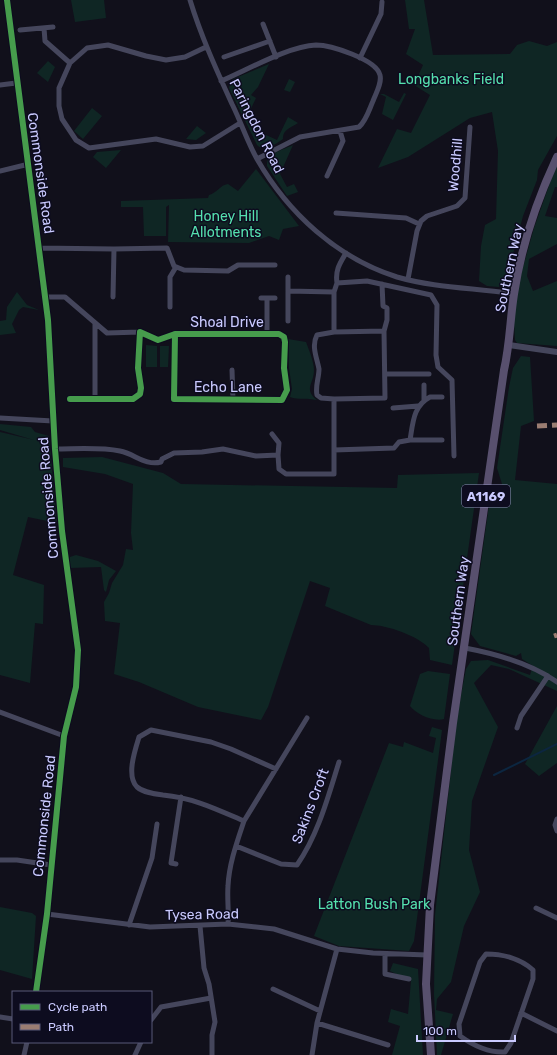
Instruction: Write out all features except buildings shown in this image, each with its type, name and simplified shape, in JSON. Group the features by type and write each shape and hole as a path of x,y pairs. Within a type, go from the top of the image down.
{"main road":[{"name":"Southern Way","path":"431,1055 426,955 430,906 453,723 504,370 510,345 514,294 522,256 538,203 557,157"}],"street":[{"name":"Commonside Road","path":"7,0 16,83 29,164 45,297 62,535 78,650 76,687 64,736 47,914 36,991"},
{"name":"Paringdon Road","path":"190,0 206,47 257,159 291,207 326,240 346,253 386,272 408,279 514,294"},
{"path":"360,58 381,14 382,2"},
{"path":"263,24 276,57"},
{"path":"20,30 53,27"},
{"path":"44,28 45,42 70,63"},
{"path":"224,56 270,41"},
{"path":"206,47 185,57 166,60 103,44 87,48 70,63 60,88 60,111 62,119 76,140 89,148 156,139 190,147 203,146 240,123"},
{"path":"221,81 276,57 316,45 332,47 371,63 377,68 380,75 379,84 362,124 356,128 300,137 257,159"},
{"path":"0,85 16,83"},
{"name":"Woodhill","path":"419,224 427,216 457,206 465,198 470,127"},
{"path":"327,176 343,141 340,131"},
{"path":"0,171 29,164"},
{"path":"336,213 406,218 419,224 408,279"},
{"path":"39,248 114,250 167,248 171,261 176,267 184,270 228,271 238,265 275,265"},
{"path":"113,297 114,250"},
{"path":"334,332 334,292 338,283 336,276 338,267 346,253"},
{"path":"170,307 170,277 176,267"},
{"path":"288,277 288,321"},
{"path":"338,283 367,281 431,295 437,305 436,355 438,367 452,380 454,456"},
{"path":"382,284 383,306 387,308 387,320 384,331 385,398 334,399 321,398 317,395 316,384 319,371 314,345 317,335 334,332 384,331"},
{"path":"288,291 334,292"},
{"path":"45,297 65,296 107,333 140,332 138,368 141,388 140,394 133,399 70,399"},
{"path":"267,334 264,298 275,298"},
{"path":"95,324 95,399"},
{"name":"Shoal Drive","path":"140,332 158,340 174,334 279,334 284,337 285,342 284,368 287,390 282,400"},
{"name":"Echo Lane","path":"174,334 174,399 282,400"},
{"path":"510,345 557,352"},
{"path":"232,370 233,399"},
{"path":"384,374 429,374"},
{"path":"424,385 424,400"},
{"path":"410,440 414,417 418,406 430,397 442,398"},
{"path":"272,434 279,443 279,469 286,474 334,474 334,399"},
{"path":"393,408 418,406"},
{"path":"0,418 53,421"},
{"path":"334,450 394,448 399,442 410,440 442,440"},
{"path":"55,449 121,451 147,462 155,463 161,462 162,459 174,453 202,452 223,448 256,456 278,455"},
{"path":"465,648 508,658 548,676 557,682"},
{"path":"517,728 521,716 548,676"},
{"path":"0,712 64,736"},
{"path":"228,924 228,886 230,866 244,821 307,718"},
{"path":"244,821 202,802 181,797 151,794 137,787 132,776 139,737 151,730 210,742 231,749 276,769"},
{"name":"Sakins Croft","path":"236,846 281,864 297,865 304,854 322,814 339,762"},
{"path":"176,864 171,864 181,797"},
{"path":"557,819 555,825 557,831"},
{"path":"129,925 152,858 157,824"},
{"path":"0,860 18,860 51,866"},
{"path":"536,908 557,918"},
{"name":"Tysea Road","path":"47,914 150,927 228,924 274,929 337,949 384,954 426,955"},
{"path":"200,926 204,968 212,998 215,1022 212,1035 212,1055"},
{"path":"312,1055 317,1023 337,949"},
{"path":"384,954 385,974 409,979"},
{"path":"486,954 497,954 525,963 533,970 533,979 521,1013 511,1043 505,1052 494,1052 471,1044 460,1036 459,1024 480,962 486,954"},
{"path":"273,989 320,1011"},
{"path":"152,1019 161,1007 212,998"},
{"path":"521,1013 557,1031"},
{"path":"0,1017 12,1020"},
{"path":"317,1023 388,1045"},
{"path":"24,1055 27,1043"},
{"path":"135,1055 141,1043"}],"green space":[{"path":"71,0 104,0 106,18 75,22"},
{"name":"Longbanks Field","path":"405,0 424,0 433,55 510,54 517,45 529,41 547,46 557,42 557,136 538,170 537,180 523,216 508,273 499,287 487,286 479,281 481,246 485,225 496,219 498,151 492,112 470,118 408,157 378,168 397,129 411,133 430,95 414,85 423,65 406,54 415,29 409,29"},
{"path":"48,61 55,67 48,82 37,73"},
{"path":"269,64 258,87 251,95 256,98 246,119 264,131 264,134 277,140 288,117 298,123 290,127 284,133 283,139 270,147 263,148 257,145 229,88 233,79"},
{"path":"289,79 295,82 290,92 284,90"},
{"path":"404,93 406,94 393,120 382,114 386,97 380,94 384,94 399,102"},
{"path":"92,108 102,116 83,139 74,131"},
{"path":"197,126 206,133 196,140 186,139"},
{"path":"293,145 280,174 287,187 294,184 298,192 287,196 267,166 267,162 276,152"},
{"path":"121,150 106,168 93,157 97,152"},
{"path":"557,163 557,187 555,187 545,216 557,218 557,244 529,259 527,276 533,291 557,281 557,346 517,343 515,340 513,303 534,228"},
{"name":"Honey Hill Allotments","path":"256,169 299,226 283,229 279,240 269,236 249,243 168,242 169,205 166,207 166,236 144,236 143,207 121,207 121,201 208,198 209,195 228,184 238,191"},
{"path":"17,292 27,305 39,310 23,307 19,310 12,324 16,333 0,335 0,321 6,320 7,307"},
{"path":"288,339 306,342 314,367 314,375 310,389 311,393 317,400 290,397 292,389 289,368"},
{"path":"146,345 157,346 157,367 146,367"},
{"path":"160,346 169,346 168,367 160,367"},
{"path":"521,356 530,357 534,421 521,426 515,480 557,484 557,691 509,669 491,665 474,683 498,727 472,801 469,850 480,892 464,926 451,982 437,999 436,1010 453,1014 441,1055 437,1055 434,994 435,915 457,716 466,669 471,661 488,660 530,675 533,666 522,659 521,653 516,656 480,646 471,634 491,491 496,492 502,484 497,468 509,387 513,368"},
{"path":"0,424 31,427 35,432 49,436 57,523 28,517 13,575 44,585 43,624 35,623 30,683 0,675 0,432 34,440 0,430"},
{"path":"102,457 163,473 181,484 397,488 398,475 479,473 452,665 430,660 429,648 418,639 410,635 378,625 371,625 325,606 330,588 310,581 268,707 261,720 198,707 139,682 114,674 120,623 105,621 104,602 112,583 123,565 126,549 133,550 131,533 133,484 105,474 63,467 63,458"},
{"path":"76,555 98,561 116,571 109,580 106,592 104,590 101,567 69,568 70,557"},
{"path":"428,671 450,674 444,719 440,720 425,717 416,712 410,706 420,674"},
{"path":"557,706 557,763 539,776 525,764"},
{"name":"Latton Bush Park","path":"432,727 442,730 414,941 409,951 339,946 314,936 389,743 403,747 404,742 433,753 436,738 429,736"},
{"path":"0,907 32,913 36,916 32,979 0,970"},
{"path":"393,963 418,969 423,1055 392,1055 400,1026 388,1022 391,1009 408,1014 411,981 390,971"}],"waterway":[{"path":"494,775 557,744"}],"marked path":[{"path":"537,426 557,425"}],"cycle path":[{"path":"7,0 48,320 55,449 62,531 78,650 76,687 64,736 47,914 36,991"},
{"path":"70,399 133,399 140,394 141,388 138,368 140,332 158,340 175,334 174,399 282,400 287,390 284,368 284,337 279,334 175,334"}]}
